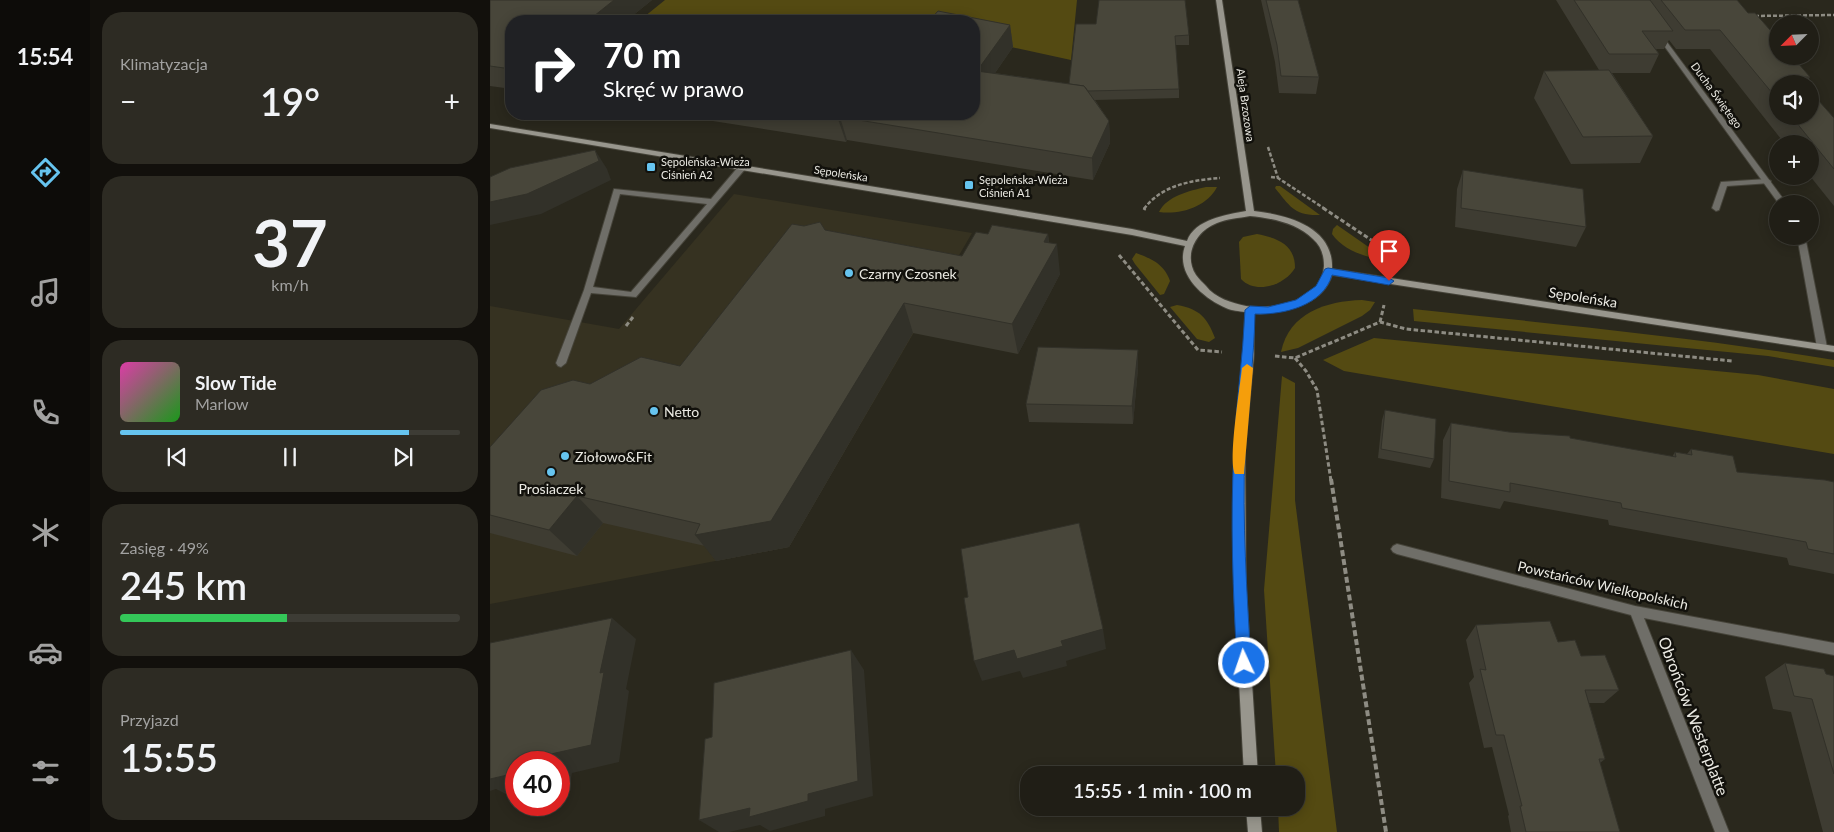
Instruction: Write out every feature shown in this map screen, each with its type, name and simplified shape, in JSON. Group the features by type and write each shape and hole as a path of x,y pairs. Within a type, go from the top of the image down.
{"street":[{"name":"Aleja Brzozowa","path":"1219,0 1250,213"},
{"name":"Ducha Świętego","path":"1654,28 1776,195"},
{"name":"Sępoleńska","path":"490,126 1132,232 1188,244"},
{"path":"588,290 634,295 742,168"},
{"path":"1716,208 1724,184 1749,181 1767,182"},
{"path":"561,363 588,290 617,191 713,202"},
{"path":"1250,213 1272,215 1290,220 1312,233 1326,251 1329,261 1326,280 1320,289 1300,303 1277,309 1250,310 1216,300 1202,290 1190,276 1185,263 1188,244 1200,229 1216,220 1250,213"},
{"path":"1803,245 1822,347"},
{"name":"Sępoleńska","path":"1328,271 1834,349"},
{"path":"1250,310 1249,354 1240,451 1240,589 1250,766"},
{"name":"Powstańców Wielkopolskich","path":"1397,549 1635,611 1834,648"},
{"name":"Obrońców Westerplatte","path":"1635,611 1722,832"},
{"path":"1254,816 1255,832"}],"path":[{"path":"1748,16 1834,15"},
{"path":"1144,209 1148,202 1170,188 1211,178"},
{"path":"1278,178 1394,255"},
{"path":"1119,256 1198,350"},
{"path":"1386,832 1317,390 1306,371 1295,358 1380,322 1406,329 1739,361"}],"shaded area":[{"path":"665,0 1077,0 1071,60 980,40 980,15 646,15"},
{"path":"1280,186 1320,215 1304,214 1293,209 1275,188"},
{"path":"1206,187 1217,187 1207,200 1200,204 1184,211 1159,212 1173,198 1186,192"},
{"path":"734,194 972,233 789,547 490,604 490,306 619,329"},
{"path":"1337,225 1383,257 1383,260 1362,255 1342,244 1332,234 1333,229"},
{"path":"1257,234 1278,240 1284,244 1292,253 1294,260 1295,268 1290,274 1270,286 1254,286 1247,284 1241,279 1239,242 1243,237"},
{"path":"1136,253 1152,260 1164,270 1170,281 1164,294 1160,295 1135,264 1132,259"},
{"path":"1362,300 1375,302 1370,310 1362,316 1298,348 1281,352 1285,339 1292,328 1311,312 1335,303"},
{"path":"1177,305 1192,309 1202,316 1215,338 1209,342 1197,339 1170,307"},
{"path":"1413,309 1729,344 1834,360 1834,367 1768,356 1414,321"},
{"path":"1374,338 1758,375 1834,389 1834,454 1344,371 1323,360"},
{"path":"1282,376 1295,383 1295,500 1337,832 1279,832 1278,816 1305,816 1305,766 1275,766 1264,590"}],"building":[{"path":"490,0 614,0 595,15 505,15 505,68 490,66"},
{"path":"1099,0 1185,0 1189,35 1175,36 1179,89 1088,91 1084,86 1069,84 1076,24 1096,24"},
{"path":"1266,0 1298,0 1319,77 1281,76 1277,45"},
{"path":"1574,0 1650,0 1673,31 1642,31 1659,54 1609,54"},
{"path":"1661,0 1737,0 1748,13 1755,13 1769,29 1769,65 1800,65 1808,75 1769,75 1769,89 1720,30 1685,30"},
{"path":"938,11 959,15 934,15"},
{"path":"980,19 1010,25 980,67"},
{"path":"1609,70 1653,136 1583,137 1544,71"},
{"path":"980,71 1084,86 1109,121 1092,158 858,120 980,120"},
{"path":"1819,101 1834,118 1834,169 1819,151 1819,135 1806,135 1798,125 1819,125"},
{"path":"595,150 599,161 527,194 490,202 490,177 510,168"},
{"path":"1463,170 1583,189 1586,227 1461,208"},
{"path":"820,222 825,230 962,256 976,232 988,234 992,225 1048,234 1044,242 1057,244 1012,324 904,303 771,521 695,535 700,524 577,496 549,530 490,515 490,447 541,390 573,380 590,384 641,357 680,366 792,224 804,226"},
{"path":"1038,347 1138,350 1132,406 1026,404"},
{"path":"1385,410 1436,419 1434,459 1381,449"},
{"path":"1451,423 1509,432 1570,436 1570,438 1676,457 1675,452 1692,455 1691,449 1733,456 1737,472 1834,482 1834,554 1808,549 1806,542 1622,508 1621,503 1510,483 1510,492 1449,481"},
{"path":"1079,523 1103,629 1061,641 1063,646 1017,659 1014,650 974,661 964,598 968,597 961,549"},
{"path":"612,618 600,673 604,672 591,745 564,751 505,751 505,776 490,779 490,643"},
{"path":"1550,621 1558,642 1575,640 1581,656 1605,655 1619,690 1585,690 1605,759 1599,759 1620,832 1526,832 1520,806 1522,806 1504,735 1496,735 1480,669 1486,670 1476,625"},
{"path":"851,650 858,781 808,794 808,801 749,817 750,808 699,820 705,739 712,737 714,683"},
{"path":"1785,663 1824,669 1826,674 1834,676 1834,774 1812,699 1794,696"}],"slow traffic":[{"path":"1240,470 1247,368"}],"place":[{"name":"Sępoleńska-Wieża Ciśnień A2","path":"651,167"},
{"name":"Sępoleńska-Wieża Ciśnień A1","path":"969,185"},
{"name":"Czarny Czosnek","path":"849,273"},
{"name":"Netto","path":"654,411"},
{"name":"Ziołowo&Fit","path":"565,456"},
{"name":"Prosiaczek","path":"551,472"}],"route":[{"path":"1244,663 1240,589 1240,451 1249,354 1250,310 1285,308 1300,303 1320,289 1326,280 1328,271 1389,281"}]}
